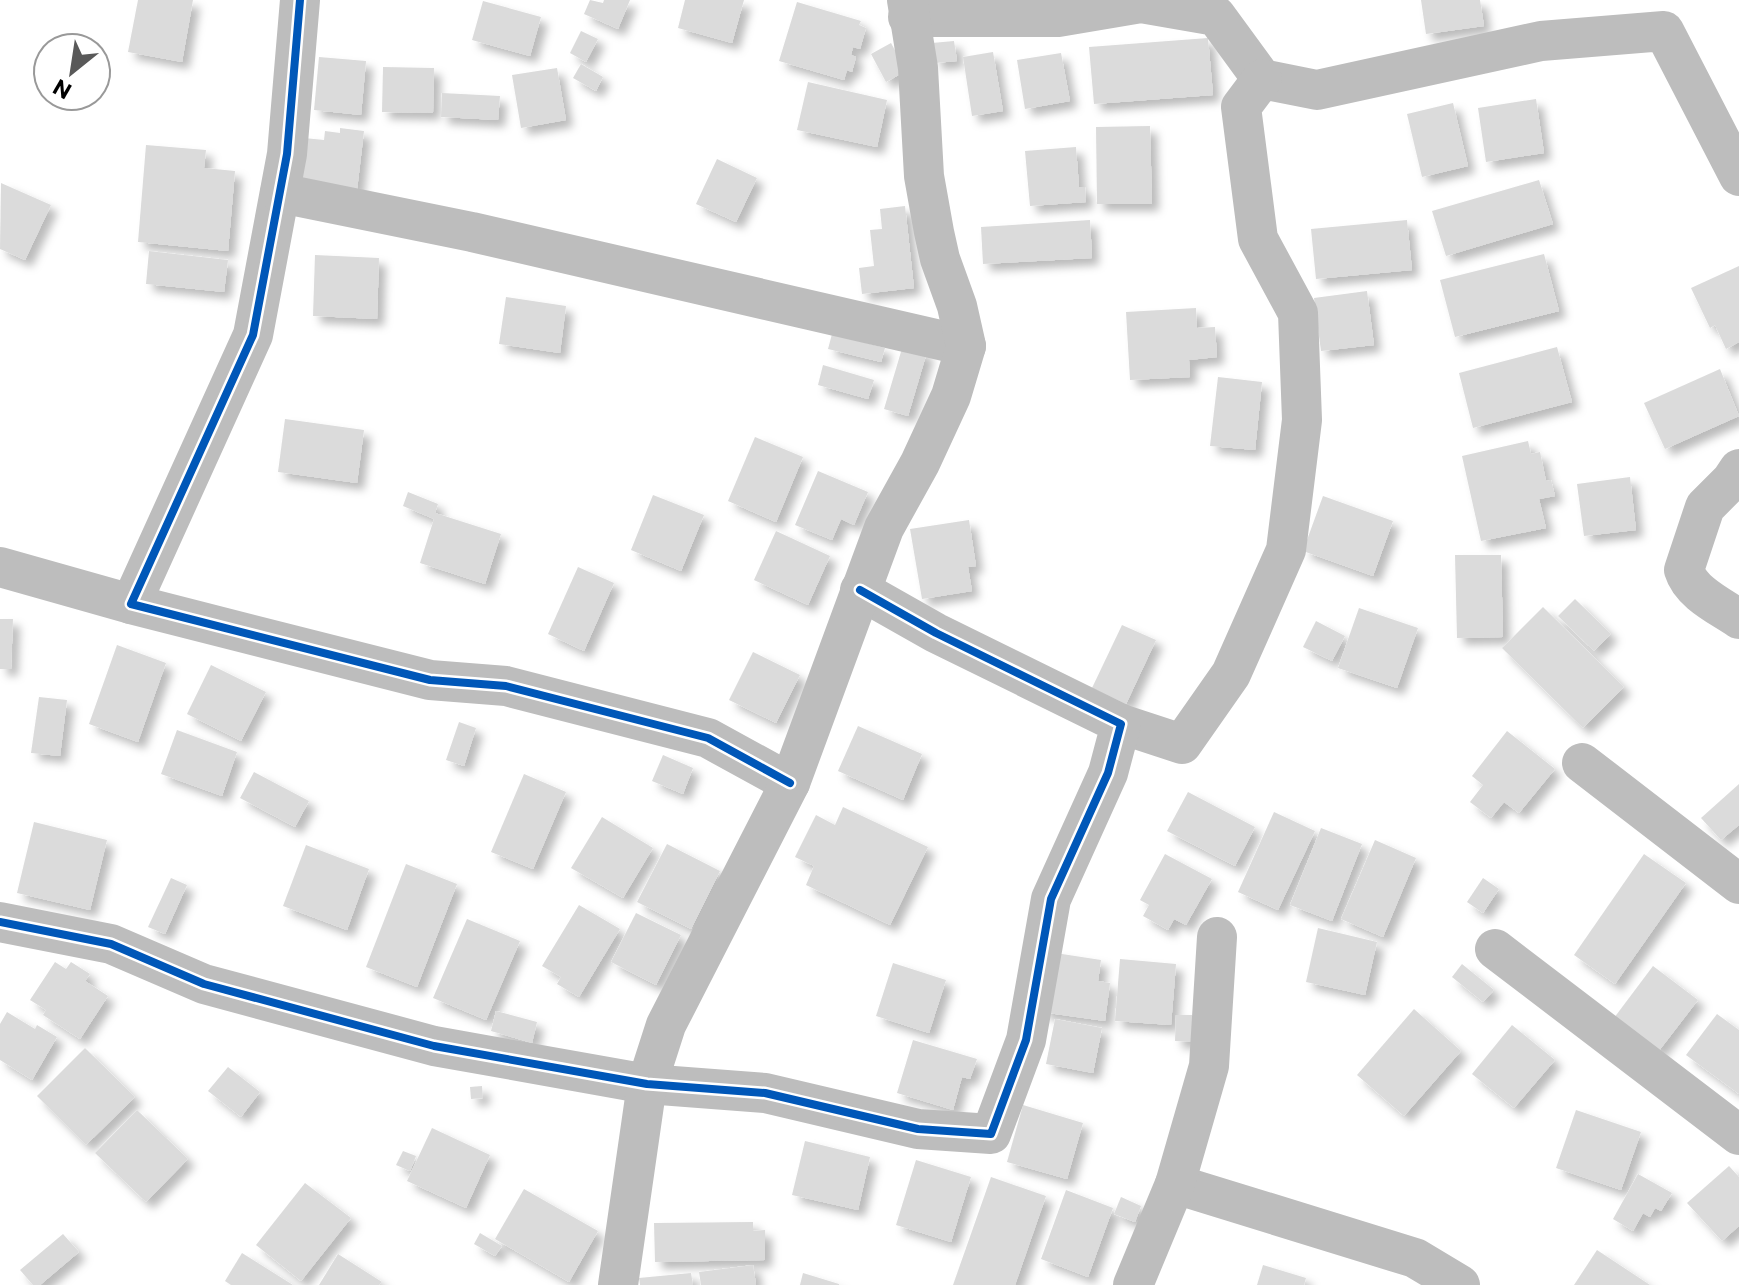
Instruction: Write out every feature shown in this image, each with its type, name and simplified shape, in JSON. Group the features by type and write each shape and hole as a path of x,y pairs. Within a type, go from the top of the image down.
{"street":[{"path":"131,604 253,335 287,154 300,0"},
{"path":"618,1285 647,1084 666,1025 790,783 884,528 920,463 951,396 966,346 957,306 940,259 924,176 918,68 907,8 1058,17 1141,3 1216,16 1262,79 1317,90 1541,41 1664,31 1739,176"},
{"path":"860,590 936,633 1121,724 1182,744 1231,674 1286,550 1302,420 1298,313 1258,239 1241,107 1262,79"},
{"path":"280,193 472,232 966,346"},
{"path":"1739,469 1705,507 1684,570 1687,580 1700,592 1739,619"},
{"path":"0,567 131,604 430,680 506,686 708,738 790,783"},
{"path":"3,930 111,944 204,984 434,1046 647,1084 765,1093 918,1129 991,1134 1026,1040 1051,899 1108,773 1121,724"},
{"path":"1582,763 1739,884"},
{"path":"1133,1285 1175,1184 1209,1066 1217,937"},
{"path":"1495,949 1739,1135"},
{"path":"1175,1184 1415,1258 1460,1285"}],"building":[{"path":"138,0 193,0 182,62 128,52"},
{"path":"590,0 603,3 604,0 630,0 618,29 584,14"},
{"path":"685,0 744,0 732,43 678,28"},
{"path":"1421,0 1480,0 1484,26 1426,34"},
{"path":"483,1 541,17 530,56 472,40"},
{"path":"797,2 861,21 859,25 866,28 860,49 853,47 851,55 856,57 852,72 847,70 844,80 779,61"},
{"path":"581,31 598,39 586,62 570,53"},
{"path":"1208,38 1213,95 1094,104 1089,47"},
{"path":"954,41 957,61 935,63 932,43"},
{"path":"891,43 906,71 886,82 871,54"},
{"path":"993,52 1003,111 972,116 963,57"},
{"path":"1061,53 1070,101 1025,109 1017,60"},
{"path":"319,57 366,61 361,115 314,110"},
{"path":"581,64 603,77 596,91 573,78"},
{"path":"383,67 434,68 433,113 382,112"},
{"path":"557,68 566,120 521,128 512,75"},
{"path":"808,82 887,100 877,147 797,130"},
{"path":"442,93 500,96 498,120 441,117"},
{"path":"1536,99 1544,153 1486,162 1478,108"},
{"path":"1453,103 1468,166 1422,177 1407,114"},
{"path":"1150,126 1152,204 1097,204 1096,127"},
{"path":"340,128 364,131 357,190 299,183 304,138 324,140 325,131 340,133"},
{"path":"146,145 206,150 204,168 235,171 228,251 138,242"},
{"path":"1076,147 1079,187 1085,187 1086,202 1030,206 1025,151"},
{"path":"717,159 757,178 736,222 696,204"},
{"path":"1539,180 1553,224 1446,256 1432,211"},
{"path":"1,183 51,205 25,260 0,249"},
{"path":"905,206 914,288 862,294 859,268 874,266 870,230 882,229 880,209"},
{"path":"1090,220 1092,258 983,264 981,227"},
{"path":"1407,220 1412,270 1316,279 1311,229"},
{"path":"149,251 228,260 224,292 146,284"},
{"path":"1544,254 1559,311 1455,337 1440,280"},
{"path":"315,255 379,258 377,319 313,316"},
{"path":"1739,266 1739,342 1726,349 1715,325 1710,328 1691,288"},
{"path":"1367,291 1374,345 1321,351 1314,298"},
{"path":"506,297 566,306 560,353 499,344"},
{"path":"1196,308 1197,328 1215,327 1217,357 1189,360 1190,377 1130,380 1126,312"},
{"path":"832,334 885,348 881,362 828,349"},
{"path":"903,345 927,352 908,416 884,409"},
{"path":"1557,347 1572,402 1473,428 1459,373"},
{"path":"823,365 874,380 868,399 818,385"},
{"path":"1720,369 1739,416 1665,449 1644,403"},
{"path":"1218,377 1262,382 1255,450 1210,446"},
{"path":"285,419 364,430 357,483 278,472"},
{"path":"755,437 803,457 776,522 728,501"},
{"path":"1528,441 1531,454 1540,452 1546,481 1551,480 1555,496 1539,499 1546,528 1481,541 1462,456"},
{"path":"818,471 868,492 854,525 841,519 832,540 795,525"},
{"path":"1630,477 1636,530 1584,536 1577,484"},
{"path":"408,492 438,504 435,513 501,534 485,584 420,563 434,519 403,506"},
{"path":"653,495 704,515 681,571 631,550"},
{"path":"1323,496 1393,521 1373,576 1303,551"},
{"path":"969,520 976,566 968,567 972,591 922,599 910,529"},
{"path":"776,531 830,556 808,605 754,580"},
{"path":"1455,555 1501,555 1503,637 1457,638"},
{"path":"578,567 614,583 584,651 548,634"},
{"path":"1575,599 1611,634 1594,651 1558,616"},
{"path":"1543,607 1624,687 1583,728 1502,648"},
{"path":"1359,608 1418,628 1397,688 1338,668"},
{"path":"0,619 13,619 11,669 0,669"},
{"path":"1316,621 1345,636 1332,661 1303,647"},
{"path":"1122,625 1156,640 1126,704 1092,688"},
{"path":"117,645 166,663 138,742 89,724"},
{"path":"753,652 800,675 776,723 729,700"},
{"path":"211,665 266,692 241,741 187,714"},
{"path":"39,697 67,700 60,756 31,753"},
{"path":"459,722 476,728 464,766 446,760"},
{"path":"858,726 922,754 903,800 838,771"},
{"path":"177,730 237,752 222,796 161,774"},
{"path":"1507,731 1555,769 1519,813 1504,802 1491,818 1470,802 1483,785 1472,776"},
{"path":"663,755 693,768 683,794 652,781"},
{"path":"254,772 309,801 295,827 240,798"},
{"path":"524,774 566,792 533,869 491,852"},
{"path":"1739,784 1739,825 1721,840 1701,818"},
{"path":"1188,792 1255,827 1235,866 1167,831"},
{"path":"843,807 928,847 890,925 806,885 814,866 795,857 816,815 835,825"},
{"path":"1274,812 1315,831 1278,910 1238,892"},
{"path":"602,817 653,848 623,898 571,868"},
{"path":"34,822 107,840 90,910 17,893"},
{"path":"1321,828 1362,844 1332,921 1290,905"},
{"path":"1375,840 1416,858 1383,937 1341,919"},
{"path":"667,844 720,871 691,929 637,902"},
{"path":"306,845 369,869 347,930 283,906"},
{"path":"1165,854 1212,879 1186,925 1174,919 1168,930 1143,916 1149,905 1140,900"},
{"path":"1644,854 1686,883 1615,984 1574,955"},
{"path":"406,864 457,884 417,987 366,967"},
{"path":"171,878 187,885 165,934 148,927"},
{"path":"1483,878 1499,889 1483,913 1467,902"},
{"path":"579,905 620,929 579,997 557,984 561,977 542,966"},
{"path":"636,913 681,935 656,985 611,962"},
{"path":"467,919 520,941 486,1020 433,998"},
{"path":"1318,928 1377,942 1365,995 1306,982"},
{"path":"1049,952 1101,960 1098,981 1110,983 1105,1021 1041,1012"},
{"path":"1120,959 1176,964 1171,1025 1115,1021"},
{"path":"55,962 66,969 71,962 90,974 85,981 108,996 80,1039 43,1015 46,1010 30,1000"},
{"path":"893,963 946,980 929,1033 876,1016"},
{"path":"1462,964 1494,990 1483,1002 1452,977"},
{"path":"1653,966 1698,1000 1658,1052 1614,1018"},
{"path":"1414,1009 1461,1051 1404,1116 1357,1075"},
{"path":"496,1011 537,1022 532,1043 491,1031"},
{"path":"7,1012 35,1029 37,1025 57,1037 32,1080 0,1060 0,1024"},
{"path":"1717,1014 1739,1030 1739,1094 1686,1055"},
{"path":"1176,1015 1192,1015 1192,1042 1175,1041"},
{"path":"1055,1019 1102,1028 1093,1073 1046,1064"},
{"path":"1512,1025 1555,1060 1514,1108 1472,1074"},
{"path":"913,1040 977,1059 970,1079 962,1077 953,1110 897,1093"},
{"path":"85,1048 135,1097 86,1145 37,1096"},
{"path":"228,1067 260,1092 241,1117 208,1091"},
{"path":"482,1086 483,1098 471,1099 470,1087"},
{"path":"1023,1105 1083,1123 1067,1179 1007,1162"},
{"path":"137,1110 188,1159 146,1202 95,1153"},
{"path":"1576,1110 1641,1132 1621,1190 1556,1168"},
{"path":"432,1128 490,1155 466,1208 407,1181"},
{"path":"805,1141 870,1157 858,1210 792,1195"},
{"path":"403,1151 416,1156 410,1171 396,1165"},
{"path":"916,1160 971,1177 951,1242 896,1225"},
{"path":"1729,1166 1739,1177 1739,1226 1722,1241 1687,1203"},
{"path":"1638,1174 1672,1193 1661,1211 1655,1208 1650,1217 1643,1213 1633,1231 1613,1219"},
{"path":"991,1177 1046,1196 1015,1285 953,1285"},
{"path":"305,1183 351,1218 301,1281 256,1245"},
{"path":"524,1189 598,1231 569,1282 495,1239"},
{"path":"1066,1190 1113,1208 1088,1277 1041,1259"},
{"path":"1121,1197 1141,1206 1135,1222 1114,1214"},
{"path":"753,1222 753,1231 765,1230 765,1260 655,1262 654,1223"},
{"path":"480,1233 502,1246 495,1256 474,1244"},
{"path":"63,1234 79,1252 40,1285 33,1285 20,1270"},
{"path":"1597,1250 1650,1285 1574,1285"},
{"path":"242,1253 293,1285 231,1285 225,1281"},
{"path":"338,1254 382,1282 379,1285 319,1285"},
{"path":"753,1265 756,1285 701,1285 699,1272"},
{"path":"1263,1265 1306,1278 1304,1285 1257,1285"},
{"path":"691,1273 693,1285 640,1285 639,1278"},
{"path":"803,1273 839,1284 839,1285 800,1285"}],"cycle path":[{"path":"300,0 287,154 253,335 131,604 430,680 506,686 708,738 790,783"},
{"path":"0,922 111,944 204,984 434,1046 647,1084 765,1093 918,1129 991,1134 1026,1040 1051,899 1108,773 1121,724 936,633 860,590"}]}
